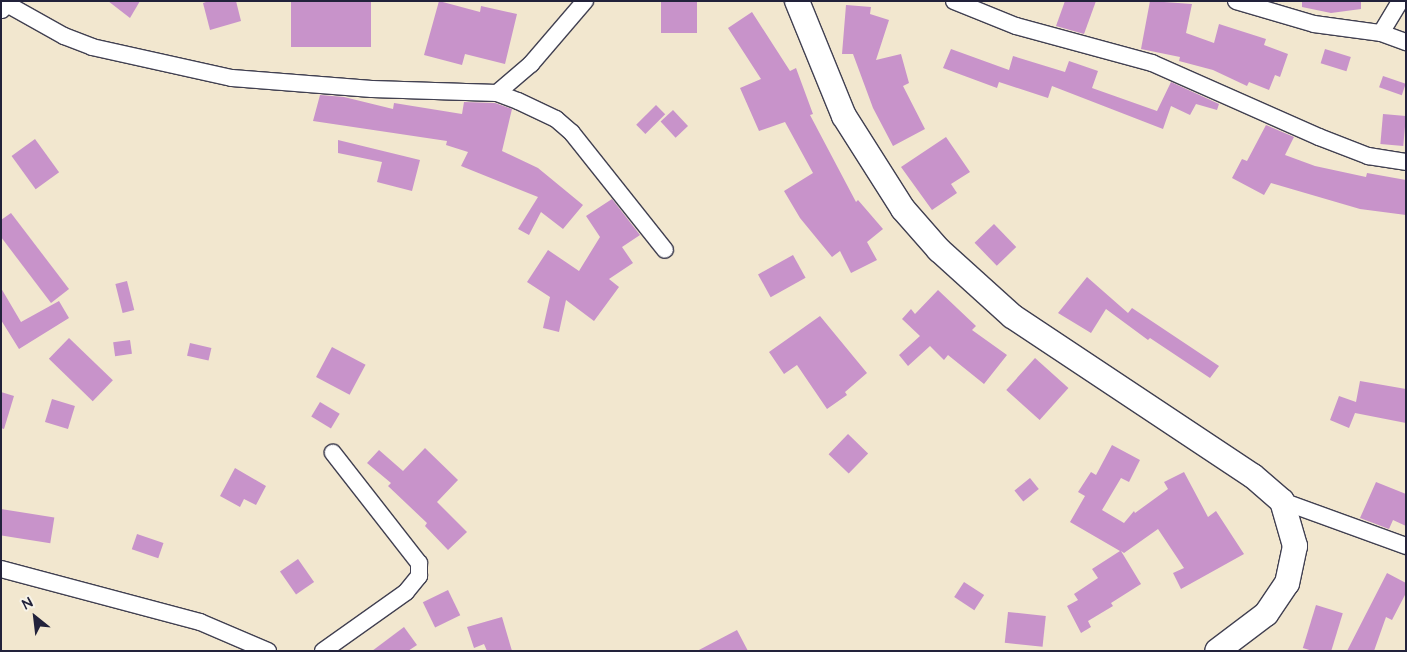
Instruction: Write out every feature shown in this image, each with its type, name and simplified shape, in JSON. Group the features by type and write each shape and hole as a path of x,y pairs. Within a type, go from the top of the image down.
{"main road":[{"path":"797,1 816,53 854,133 903,209 939,250 1012,316 1253,476 1282,501 1295,546 1287,583 1266,614 1217,651"}],"street":[{"path":"497,93 531,64 585,1"},
{"path":"954,1 1016,26 1152,63 1319,137 1368,156 1406,162"},
{"path":"1236,1 1314,24 1381,33 1406,42"},
{"path":"1381,33 1400,1"},
{"path":"4,4 64,36 92,47 232,78 372,89 497,93 556,120 572,133 665,250"},
{"path":"323,651 406,592 419,576 419,563 333,452"},
{"path":"1282,501 1406,546"},
{"path":"1,569 200,622 268,651"}],"building":[{"path":"108,1 140,1 130,18"},
{"path":"209,1 236,1 241,21 210,30 203,3"},
{"path":"291,1 371,1 371,47 291,47"},
{"path":"439,1 480,12 481,6 517,14 505,64 465,54 462,65 424,55"},
{"path":"661,1 697,1 697,33 661,33"},
{"path":"1065,1 1096,1 1084,34 1056,26"},
{"path":"1150,1 1192,4 1186,33 1214,43 1219,24 1266,39 1264,45 1288,54 1280,77 1275,75 1269,90 1249,82 1247,86 1213,70 1179,61 1180,57 1141,49"},
{"path":"1302,1 1361,1 1361,9 1331,13 1302,7"},
{"path":"846,5 871,7 870,14 889,20 876,60 901,54 909,83 903,86 925,129 893,146 873,108 853,54 842,54"},
{"path":"752,12 790,71 796,68 813,114 810,115 856,202 858,200 883,229 867,242 877,260 851,273 840,251 832,257 800,218 784,191 813,173 785,122 759,131 740,88 761,79 728,28"},
{"path":"951,49 1009,70 1013,56 1065,72 1069,61 1098,71 1092,88 1157,111 1171,82 1219,104 1217,110 1196,104 1190,115 1171,106 1163,129 1052,86 1048,98 999,82 997,88 943,68"},
{"path":"1325,49 1351,57 1346,71 1321,63"},
{"path":"1383,76 1406,84 1402,95 1379,87"},
{"path":"320,95 344,97 393,109 394,103 462,114 464,102 495,103 512,109 502,151 538,168 583,205 563,229 541,212 529,235 518,229 538,197 461,166 468,152 446,145 447,141 313,121"},
{"path":"656,105 665,114 645,134 636,125"},
{"path":"673,110 688,126 676,138 661,122"},
{"path":"1383,114 1406,116 1403,146 1380,144"},
{"path":"1266,125 1294,137 1285,155 1315,166 1366,177 1367,173 1406,180 1406,215 1360,209 1271,183 1264,195 1232,178 1242,159 1247,161"},
{"path":"946,137 970,172 951,184 957,193 932,210 901,167"},
{"path":"35,139 59,172 36,189 12,156"},
{"path":"338,140 420,160 412,191 377,182 382,162 338,153"},
{"path":"612,199 640,235 622,247 633,263 609,279 619,287 594,321 566,300 559,332 543,328 550,297 527,282 548,250 579,271 600,237 586,216"},
{"path":"11,213 69,289 51,303 1,237 1,220"},
{"path":"994,224 1016,247 997,266 975,243"},
{"path":"793,255 806,278 771,297 758,274"},
{"path":"1087,277 1128,313 1132,308 1219,366 1210,378 1150,338 1148,340 1106,309 1091,333 1058,313"},
{"path":"127,281 134,310 123,313 115,284"},
{"path":"1,288 21,322 59,301 69,318 19,349 1,320"},
{"path":"938,290 976,326 972,330 1007,355 984,384 948,355 944,360 930,346 908,366 899,355 920,336 902,319 911,309 915,314"},
{"path":"820,316 867,373 845,392 847,395 827,409 797,365 784,374 769,352"},
{"path":"69,338 113,380 93,401 49,359"},
{"path":"130,340 132,354 115,356 113,342"},
{"path":"190,343 211,348 209,361 187,356"},
{"path":"332,347 366,365 350,395 316,377"},
{"path":"1035,358 1068,388 1040,420 1006,390"},
{"path":"1360,381 1406,389 1406,423 1355,413 1349,428 1330,420 1339,396 1356,402"},
{"path":"1,392 14,396 4,429 1,428"},
{"path":"52,399 75,406 68,429 45,422"},
{"path":"320,402 340,414 331,428 311,417"},
{"path":"848,434 868,453 849,474 829,454"},
{"path":"1112,445 1140,460 1129,482 1121,478 1102,510 1124,523 1134,511 1135,513 1168,489 1164,482 1184,472 1208,517 1216,511 1244,554 1181,589 1173,573 1184,568 1158,529 1124,553 1121,551 1141,584 1111,603 1113,606 1088,621 1091,627 1081,633 1067,606 1078,600 1074,594 1098,578 1092,569 1120,551 1070,522 1085,496 1078,492 1091,472 1096,475"},
{"path":"425,448 458,480 437,502 467,532 448,550 425,526 427,523 388,486 391,483 367,463 379,450 403,471"},
{"path":"235,468 266,486 256,505 244,499 240,507 220,496"},
{"path":"1030,478 1039,489 1023,501 1014,491"},
{"path":"1376,482 1406,494 1406,526 1393,520 1389,529 1360,518"},
{"path":"1,509 54,517 50,543 1,535"},
{"path":"137,534 163,543 158,558 132,549"},
{"path":"298,559 314,582 296,595 280,572"},
{"path":"1387,573 1406,583 1406,593 1392,620 1386,617 1374,651 1347,651"},
{"path":"964,582 984,595 974,610 954,597"},
{"path":"448,590 460,615 435,627 423,602"},
{"path":"1316,605 1343,613 1331,651 1313,651 1303,648"},
{"path":"1008,612 1046,616 1043,647 1005,643"},
{"path":"502,617 512,651 487,651 484,644 474,648 467,627"},
{"path":"404,627 417,645 408,651 372,651"},
{"path":"737,630 748,651 697,651"}]}
